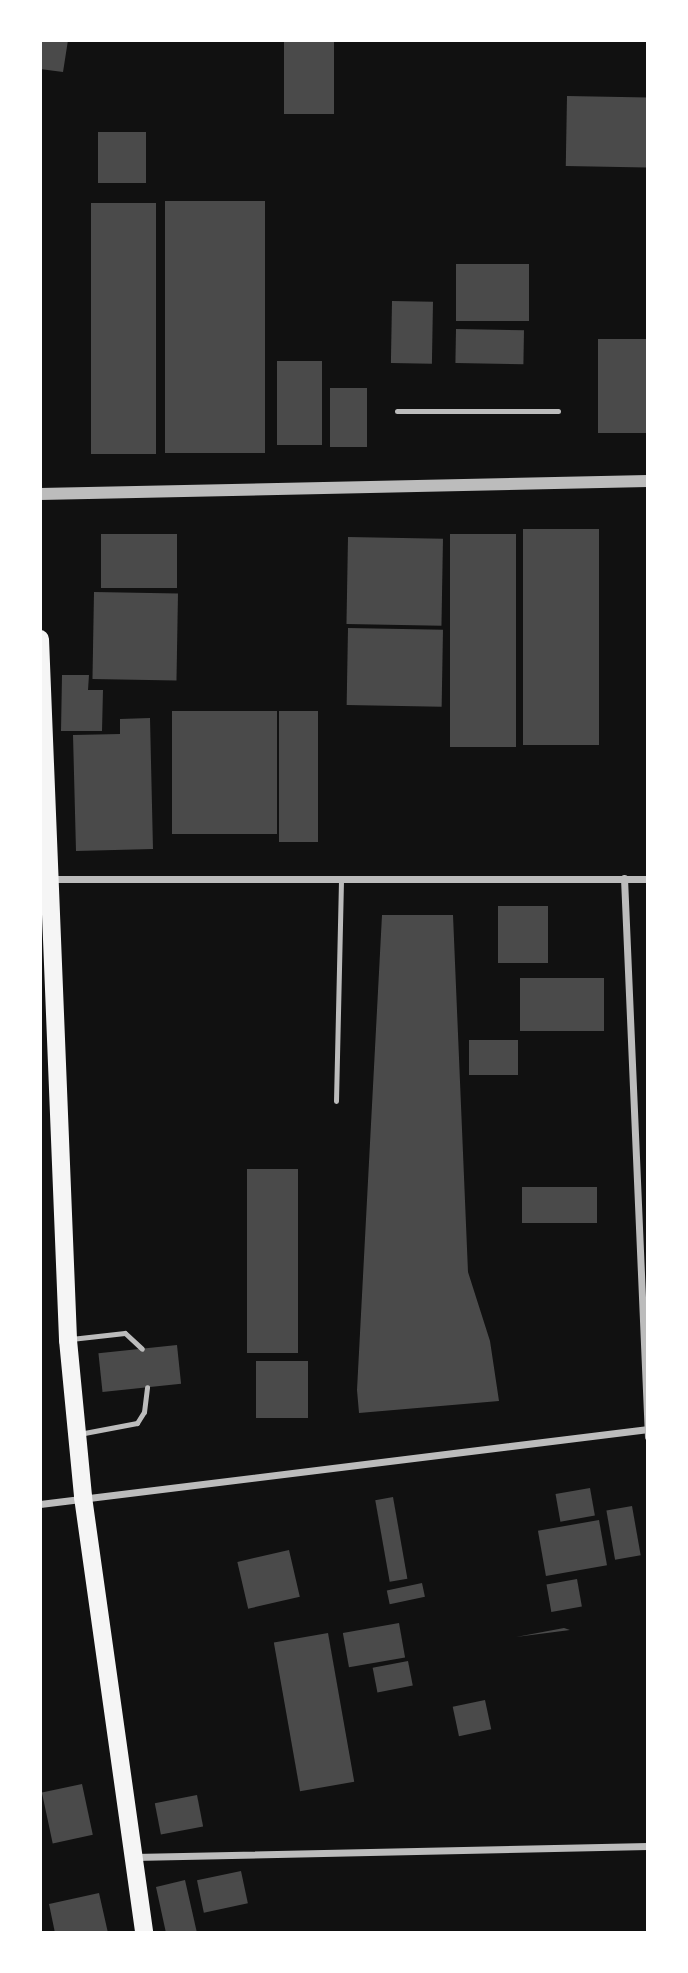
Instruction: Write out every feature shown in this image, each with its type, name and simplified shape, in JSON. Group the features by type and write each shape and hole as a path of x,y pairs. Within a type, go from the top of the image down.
{"main road":[{"path":"40,639 56,1116 68,1340 83,1497 144,1933"}],"street":[{"path":"40,494 648,481"},
{"path":"624,878 648,1436"},
{"path":"47,879 648,878"},
{"path":"40,1504 647,1429"},
{"path":"134,1857 648,1846"}],"lane":[{"path":"397,411 558,411"},
{"path":"336,1101 341,879"},
{"path":"68,1340 125,1333 142,1349"},
{"path":"76,1434 137,1423 144,1412 147,1387"}],"building":[{"path":"40,40 68,40 63,72 40,69"},
{"path":"284,40 334,40 334,114 284,114"},
{"path":"567,96 648,97 647,167 566,166"},
{"path":"98,132 146,132 146,183 98,183"},
{"path":"165,201 265,201 265,453 165,453"},
{"path":"91,203 156,203 156,454 91,454"},
{"path":"456,264 529,264 529,321 456,321"},
{"path":"392,301 433,302 432,364 391,363"},
{"path":"456,329 524,330 523,364 455,363"},
{"path":"598,339 648,339 648,433 598,433"},
{"path":"277,361 322,361 322,445 277,445"},
{"path":"330,388 367,388 367,447 330,447"},
{"path":"523,529 599,529 599,745 523,745"},
{"path":"101,534 177,534 177,588 101,588"},
{"path":"450,534 516,534 516,747 450,747"},
{"path":"348,537 443,539 441,626 346,624"},
{"path":"94,592 178,593 176,680 92,679"},
{"path":"348,628 443,630 442,707 347,705"},
{"path":"62,675 89,675 88,690 103,690 102,731 61,731"},
{"path":"172,711 277,711 277,834 172,834"},
{"path":"279,711 318,711 318,842 279,842"},
{"path":"150,718 153,849 76,851 73,735 120,734 120,719"},
{"path":"498,906 548,906 548,963 498,963"},
{"path":"382,915 453,915 468,1272 490,1341 499,1401 359,1413 357,1390"},
{"path":"520,978 604,978 604,1031 520,1031"},
{"path":"469,1040 518,1040 518,1075 469,1075"},
{"path":"247,1169 298,1169 298,1353 247,1353"},
{"path":"522,1187 597,1187 597,1223 522,1223"},
{"path":"177,1345 181,1384 103,1392 98,1353"},
{"path":"256,1361 308,1361 308,1418 256,1418"},
{"path":"590,1488 595,1516 560,1522 556,1494"},
{"path":"393,1497 407,1579 390,1582 375,1500"},
{"path":"632,1506 641,1555 615,1560 606,1511"},
{"path":"599,1520 607,1565 546,1576 538,1531"},
{"path":"289,1550 300,1597 248,1609 237,1562"},
{"path":"577,1579 582,1607 551,1612 546,1584"},
{"path":"422,1583 425,1597 390,1604 387,1590"},
{"path":"399,1623 405,1657 349,1667 343,1633"},
{"path":"564,1628 570,1630 516,1637"},
{"path":"328,1633 354,1782 300,1791 274,1643"},
{"path":"408,1661 413,1686 377,1692 373,1668"},
{"path":"485,1700 491,1729 459,1736 453,1707"},
{"path":"82,1784 93,1835 53,1843 42,1793"},
{"path":"197,1795 203,1826 161,1835 155,1803"},
{"path":"241,1871 248,1903 204,1913 197,1880"},
{"path":"185,1880 197,1933 166,1933 156,1887"},
{"path":"99,1893 108,1933 55,1933 49,1904"}]}
